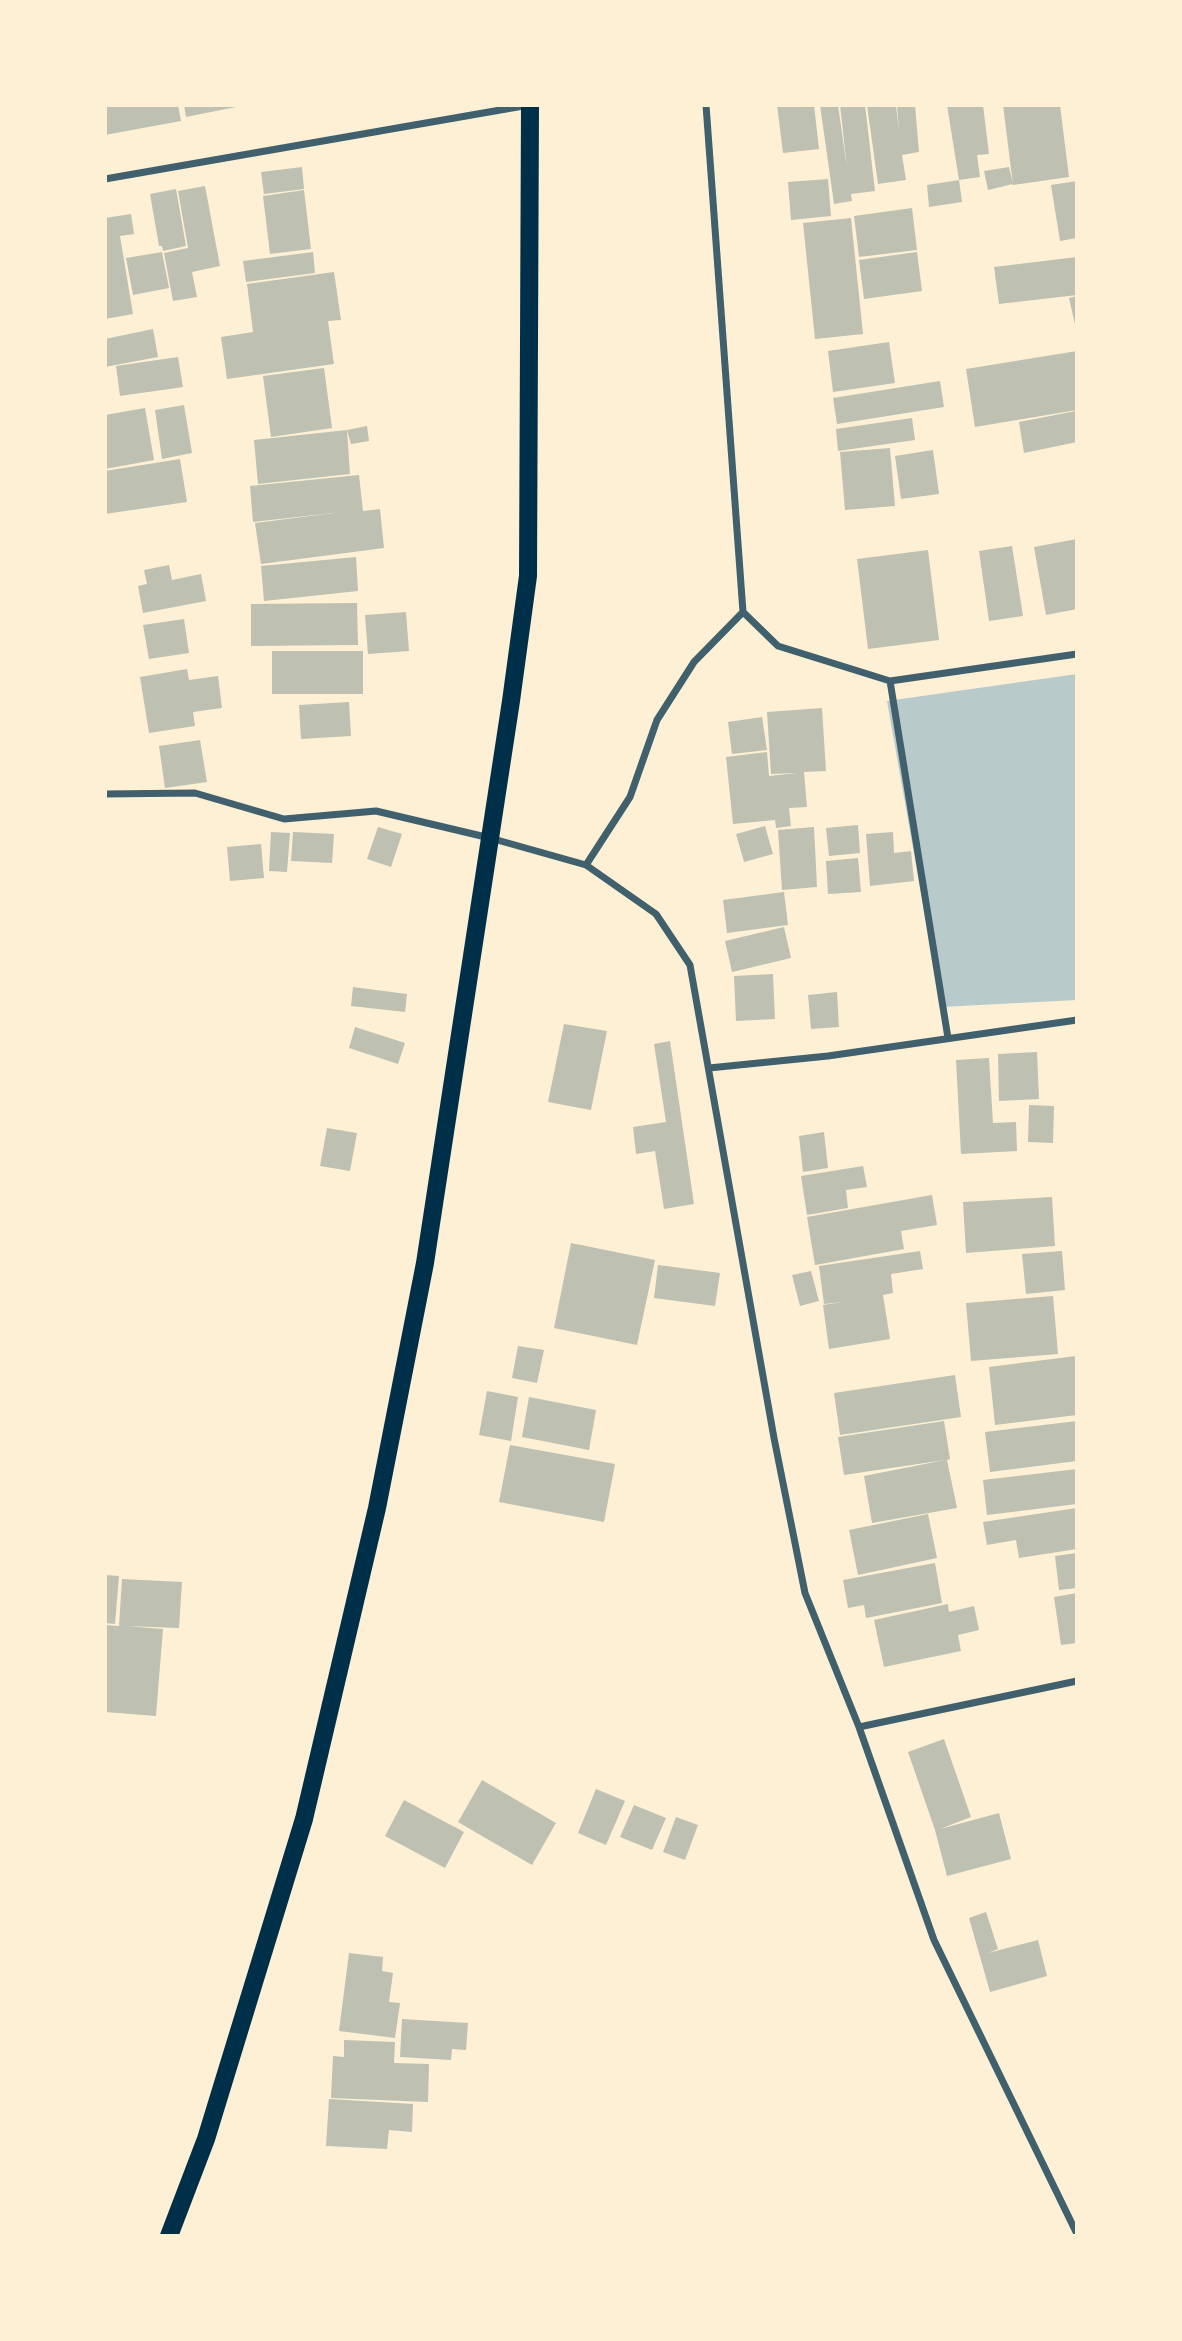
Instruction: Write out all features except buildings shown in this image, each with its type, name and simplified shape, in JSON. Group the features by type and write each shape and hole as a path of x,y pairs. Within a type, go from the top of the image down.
{"main road":[{"path":"169,2236 206,2139 304,1819 377,1508 425,1263 528,576 530,105"}],"street":[{"path":"105,179 530,105"},
{"path":"706,105 743,612 778,646 890,681 1077,654"},
{"path":"586,865 630,797 657,720 694,662 743,612"},
{"path":"890,681 948,1038"},
{"path":"105,794 195,793 284,819 376,811 586,865 656,914 690,965 774,1438 805,1593 859,1727 934,1940 1077,2234"},
{"path":"709,1068 828,1056 1077,1020"},
{"path":"859,1727 1077,1681"}],"shaded area":[{"path":"1077,674 1077,1000 941,1007 887,701"}]}
